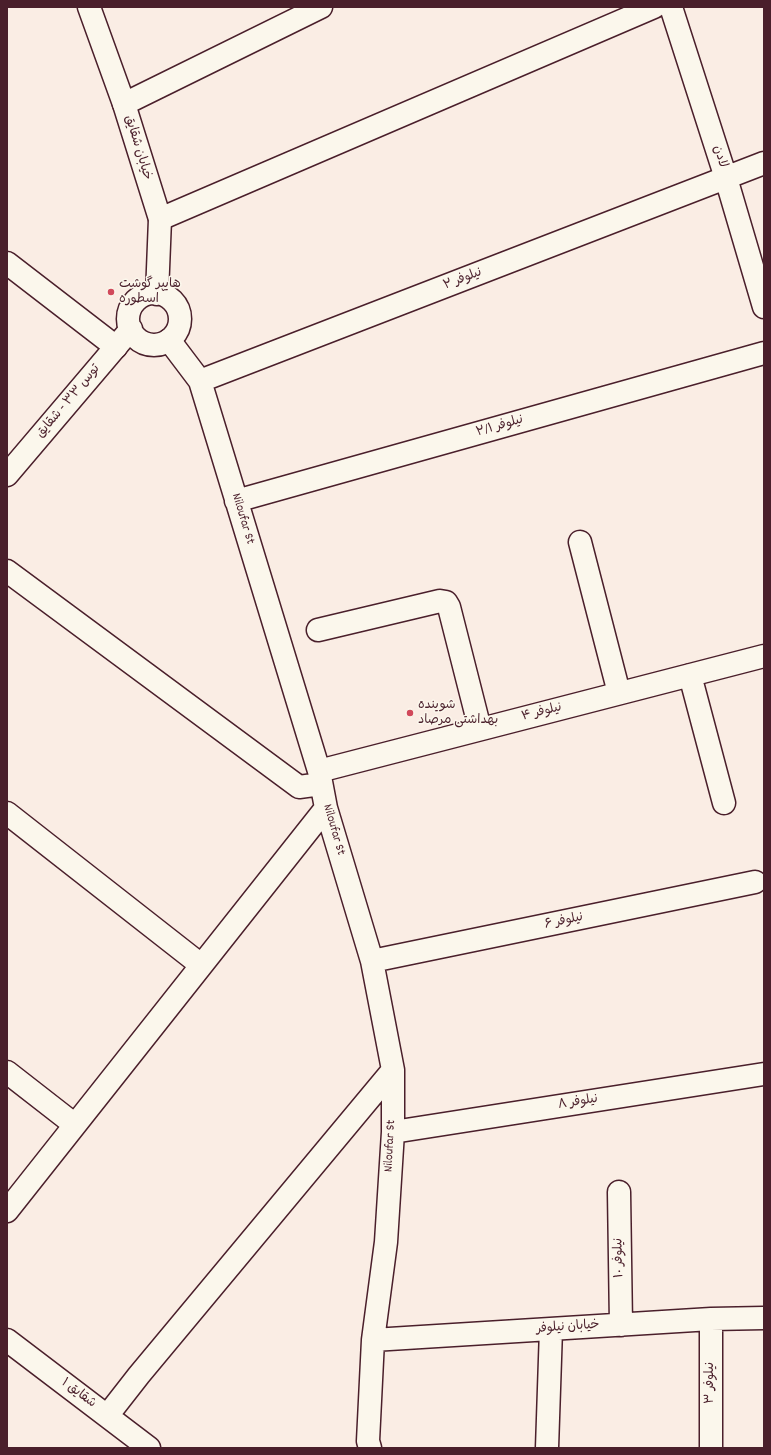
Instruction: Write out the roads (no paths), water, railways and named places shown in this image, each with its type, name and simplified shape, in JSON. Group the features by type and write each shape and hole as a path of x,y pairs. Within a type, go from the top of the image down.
{"street":[{"name":"خیابان شقایق","path":"89,7 124,104 160,219 157,294"},
{"path":"124,104 321,7"},
{"path":"160,219 654,7"},
{"name":"لادن","path":"671,7 726,178 764,304"},
{"name":"نیلوفر ۲","path":"200,381 764,163"},
{"path":"7,263 116,347"},
{"path":"157,294 165,295 172,300 176,306 179,313 179,328 175,335 162,344 147,344 135,336 131,330 128,317 133,304 143,296 157,294"},
{"name":"توس ۳۳ - شقایق","path":"7,475 131,330"},
{"name":"Niloufar St","path":"169,340 200,381 320,777 326,808 372,962 393,1070 393,1132 386,1242 373,1340 368,1441 370,1448"},
{"name":"نیلوفر ۲/۱","path":"236,501 764,353"},
{"path":"580,542 619,693"},
{"name":"نیلوفر ۴","path":"7,570 299,787 320,777 480,729 764,656"},
{"path":"318,630 440,601 446,602 449,607 480,729"},
{"path":"690,676 724,803"},
{"path":"7,1210 326,808"},
{"path":"7,813 201,965"},
{"name":"نیلوفر ۶","path":"372,962 755,882"},
{"path":"107,1416 139,1374 393,1070"},
{"path":"7,1072 75,1125"},
{"name":"نیلوفر ۸","path":"393,1132 764,1074"},
{"name":"نیلوفر ۱۰","path":"619,1192 621,1325"},
{"name":"خیابان نیلوفر","path":"373,1340 711,1319 764,1318"},
{"name":"نیلوفر ۳","path":"711,1319 711,1448"},
{"path":"547,1448 551,1329"},
{"name":"شقایق ۱","path":"7,1340 149,1448"}],"place":[{"name":"هایپر گوشت اسطوره","path":"111,292"},
{"name":"شوینده بهداشتی مرصاد","path":"410,713"}]}
